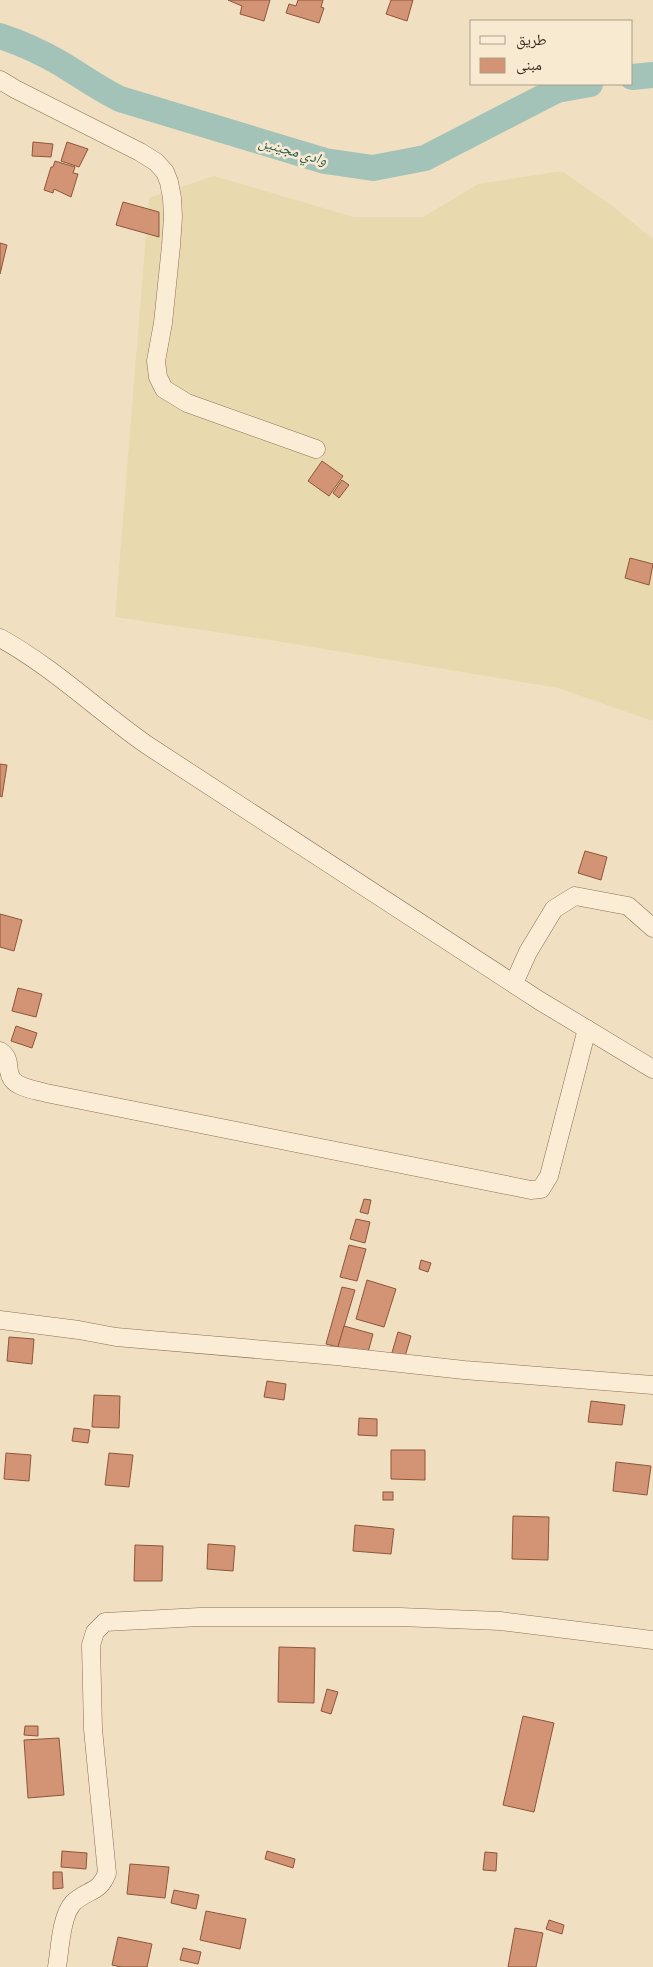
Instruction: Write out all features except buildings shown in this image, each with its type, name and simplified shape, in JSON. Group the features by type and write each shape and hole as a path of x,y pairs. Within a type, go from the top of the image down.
{"street":[{"path":"0,80 140,152 156,162 165,172 172,198 173,217 163,323 156,361 158,377 164,389 187,403 316,449"},
{"path":"0,638 34,657 103,713 147,745 587,1030 653,1069"},
{"path":"514,983 528,952 554,910 563,902 575,896 628,906 653,928"},
{"path":"0,1051 8,1058 12,1079 17,1083 46,1093 531,1190 541,1189 549,1176 587,1030"},
{"path":"0,1320 79,1330 116,1337 336,1356 464,1370 653,1385"},
{"path":"56,1967 67,1912 80,1897 98,1889 104,1882 107,1873 93,1729 91,1645 96,1632 105,1622 200,1617 400,1616 500,1621 653,1640"}],"shaded area":[{"path":"562,171 611,205 653,239 653,721 558,688 276,641 115,617 149,198 214,176 354,217 423,217 478,184"}],"waterway":[{"name":"وادي مجينين","path":"0,36 46,55 120,99 325,161 373,168 425,158 557,90 584,85"},
{"name":"وادي مجينين","path":"633,77 653,75"}]}
